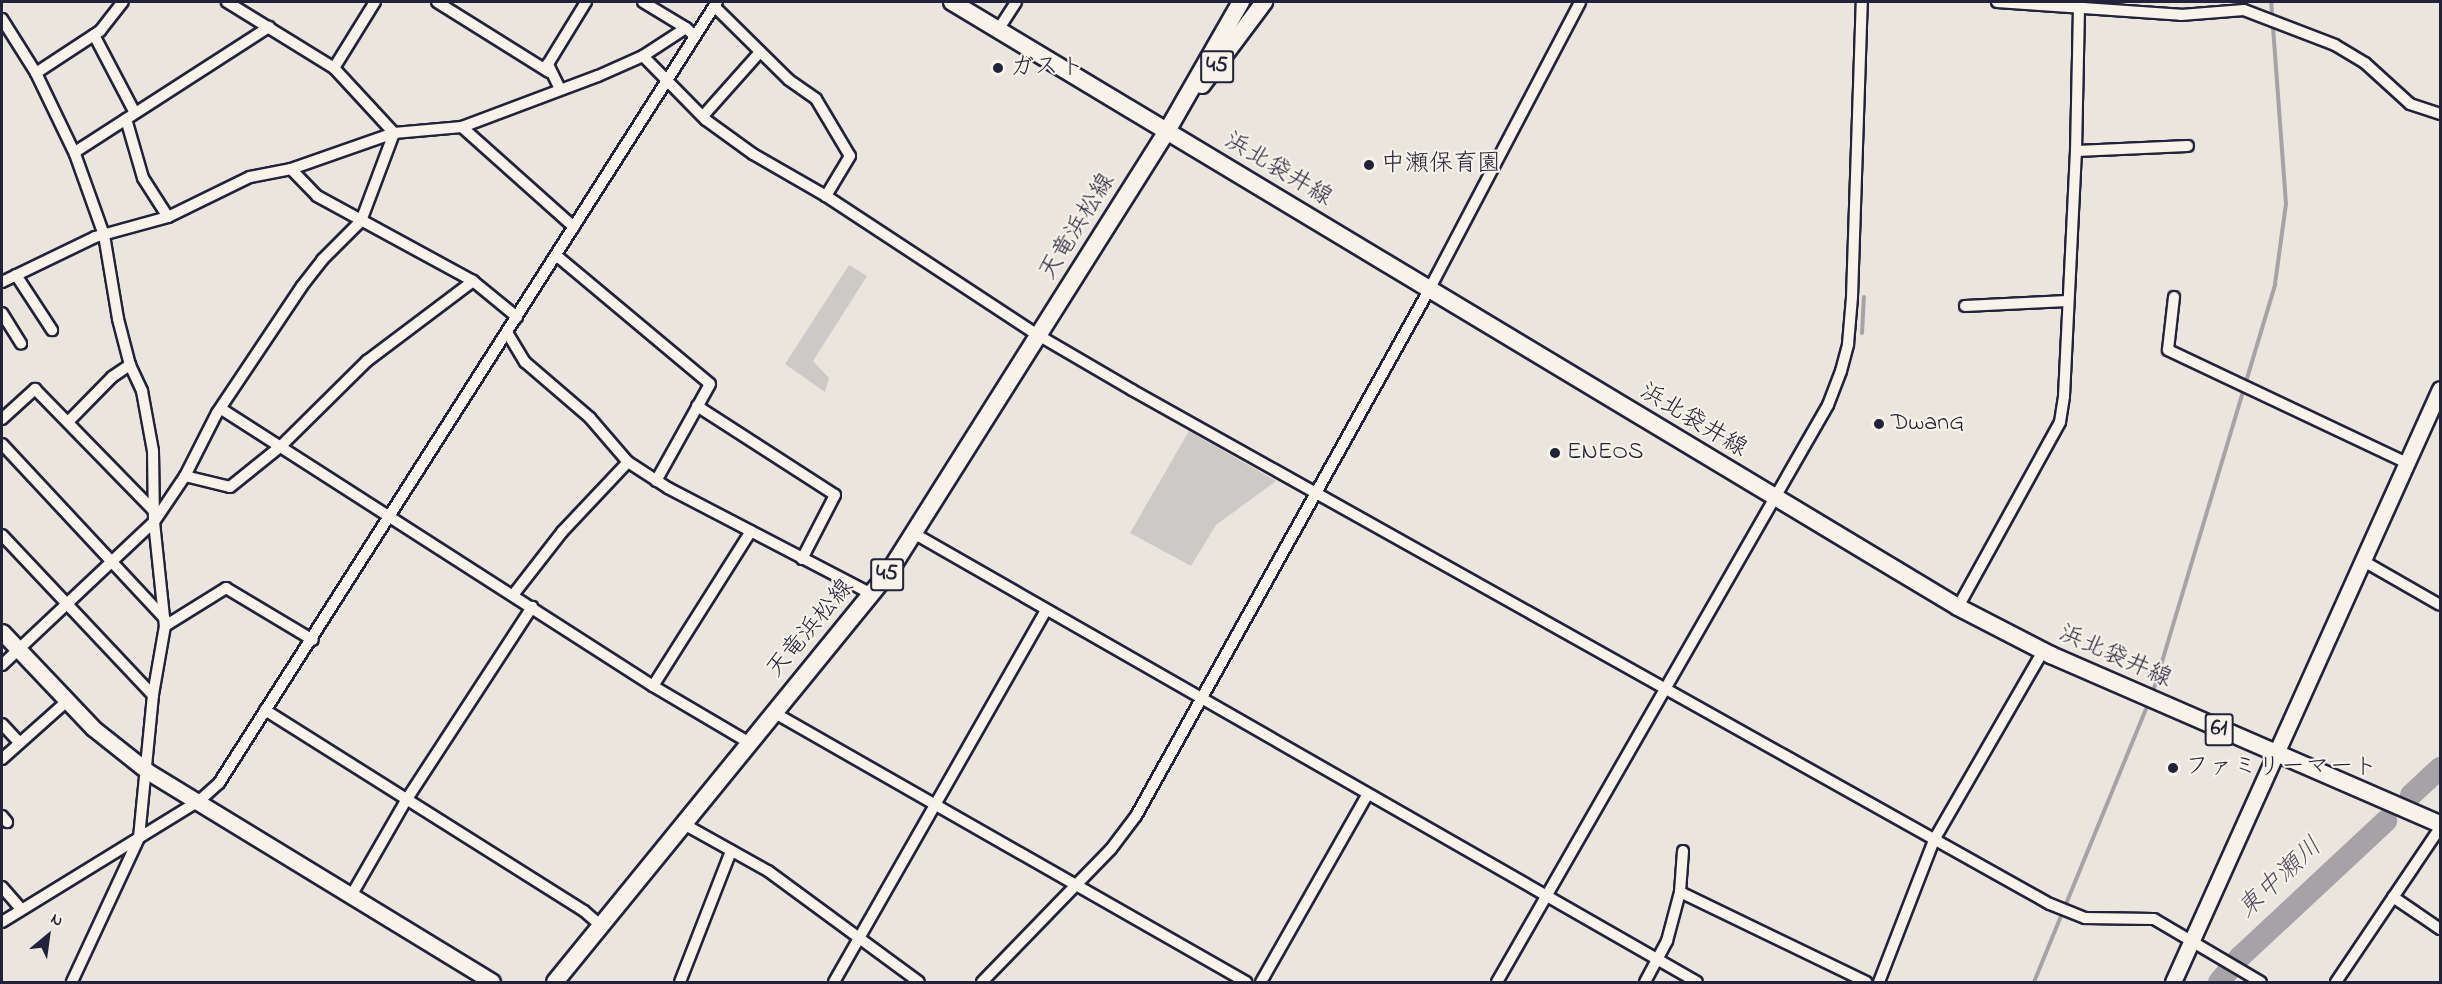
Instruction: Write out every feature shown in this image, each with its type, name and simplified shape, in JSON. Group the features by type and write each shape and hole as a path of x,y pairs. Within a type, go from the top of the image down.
{"main road":[{"name":"浜北袋井線","path":"952,2 1958,607 2043,651 2440,826"},
{"name":"天竜浜松線","path":"555,982 748,742 872,594 915,534 1167,131 1241,2"},
{"name":"天竜浜松線","path":"1167,131 1264,2"}],"street":[{"path":"36,73 108,24 123,2"},
{"path":"227,2 334,68 394,133"},
{"path":"334,68 375,2"},
{"path":"437,2 549,72 560,89"},
{"path":"549,72 548,64 586,2"},
{"path":"643,2 686,28 694,36"},
{"path":"998,30 1016,2"},
{"path":"982,982 1077,885 1136,816 1203,700 1429,290 1580,2"},
{"path":"1497,982 1828,405 1848,344 1862,2"},
{"path":"1997,2 2078,5 2181,15 2217,6 2244,10 2335,45 2365,63 2410,104 2440,114"},
{"path":"2,922 199,801 219,783 313,640 574,227 672,83 694,36 715,4 789,80 816,99 850,156 826,196"},
{"path":"1958,607 2060,422 2064,396 2076,150 2078,5"},
{"path":"2,19 36,73 75,153 104,235 130,365 150,423 153,510 165,623 153,695 139,838 72,982"},
{"path":"75,153 269,27"},
{"path":"2,282 104,235 168,217 250,177 291,169 394,133 462,127 643,56 686,28"},
{"path":"94,35 131,116 143,178 168,217"},
{"path":"703,116 760,52"},
{"path":"643,56 703,116 753,154 826,196 1038,335 1318,491 1664,689 2057,907 2085,918 2154,919 2193,939 2261,982"},
{"path":"462,127 574,227"},
{"path":"2,665 154,522 184,476 217,413 223,410 302,286 322,260 361,221 394,133"},
{"path":"2076,150 2188,146"},
{"path":"291,169 317,196 473,281 517,317"},
{"path":"557,256 710,384 656,481"},
{"path":"16,275 52,330"},
{"path":"184,476 230,487 281,446 367,361 473,281"},
{"path":"2174,297 2168,350 2407,463"},
{"path":"1965,306 2067,301"},
{"path":"2,313 21,344"},
{"path":"508,334 525,362 590,418 628,462 656,481 872,594"},
{"path":"68,422 112,377 130,365"},
{"path":"2,419 35,389 153,510"},
{"path":"2173,982 2365,562 2407,463 2437,407 2440,389"},
{"path":"697,406 835,495 802,559"},
{"path":"223,410 392,516 653,686 748,742"},
{"path":"2,444 112,560 165,623"},
{"path":"513,595 562,532 628,462"},
{"path":"653,686 751,531"},
{"path":"915,534 1697,982"},
{"path":"2,535 153,695"},
{"path":"2365,562 2440,605"},
{"path":"165,623 226,588 313,640"},
{"path":"351,896 405,802 532,607"},
{"path":"834,982 1046,611"},
{"path":"2,632 93,728 147,771 492,982"},
{"path":"1879,982 1934,840 2043,651"},
{"path":"2,759 67,700"},
{"path":"265,710 405,802 584,912 601,926"},
{"path":"774,712 1246,982"},
{"path":"2,724 19,742"},
{"path":"1261,982 1368,794"},
{"path":"682,824 768,871 920,982"},
{"path":"2336,982 2440,826"},
{"path":"680,982 731,850"},
{"path":"1645,982 1659,960 1680,892 1683,851"},
{"path":"2,887 21,909"},
{"path":"1680,892 1866,982"},
{"path":"2393,897 2440,929"}],"shaded area":[{"path":"849,265 867,276 813,361 829,378 825,392 785,364"},
{"path":"1189,431 1276,481 1216,525 1191,566 1130,533"}],"waterway":[{"path":"2152,695 2275,284 2286,204 2271,2"},
{"path":"1862,333 1864,297"},
{"path":"2034,982 2149,702"},
{"name":"東中瀬川","path":"2411,795 2440,768"},
{"name":"東中瀬川","path":"2219,982 2240,957 2386,821"}],"place":[{"name":"ガスト","path":"998,68"},
{"name":"中瀬保育園","path":"1369,165"},
{"name":"DwanG","path":"1879,424"},
{"name":"ENEOS","path":"1555,453"},
{"name":"ファミリーマート","path":"2173,768"}]}
